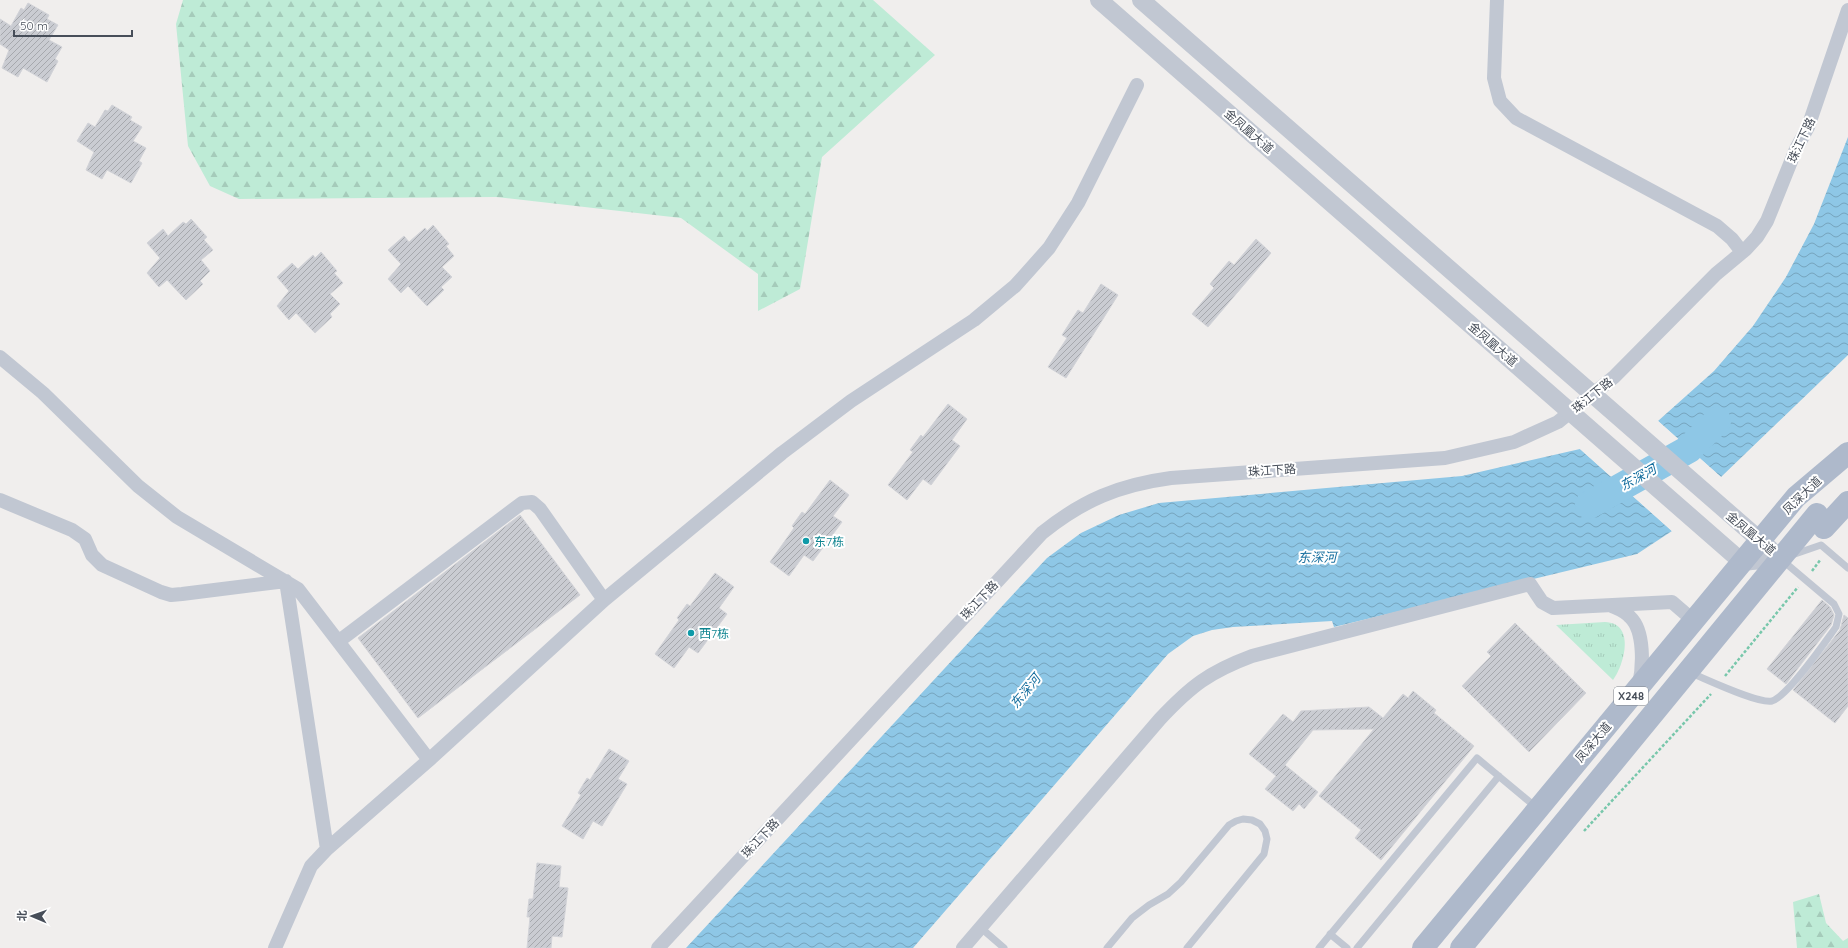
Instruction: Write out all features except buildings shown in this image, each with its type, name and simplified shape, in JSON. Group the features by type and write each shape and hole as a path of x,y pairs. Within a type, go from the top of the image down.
{"main road":[{"name":"凤深大道","path":"1423,948 1796,497 1848,453"},
{"name":"凤深大道","path":"1461,948 1817,514 1824,528 1848,502"}],"street":[{"name":"金凤凰大道","path":"1099,0 1594,431 1742,562 1780,558"},
{"name":"金凤凰大道","path":"1141,0 1612,410 1731,517 1780,558"},
{"path":"1497,0 1494,78 1500,101 1516,118 1717,226 1732,239 1742,252"},
{"name":"珠江下路","path":"658,948 1042,533 1064,515 1102,495 1143,482 1171,478 1445,458 1472,452 1514,442 1527,437 1558,422 1593,395 1614,377 1716,274 1757,237 1767,221 1796,149 1808,127 1817,105 1848,10"},
{"path":"275,948 311,866 327,849 429,760 604,600 782,452 851,401 974,320 1015,286 1049,248 1078,203 1137,85"},
{"path":"0,357 43,393 138,486 177,516 298,589 429,760"},
{"path":"0,500 72,530 85,539 92,555 102,565 161,592 171,595 286,581"},
{"path":"339,641 522,503 532,502 540,508 604,600"},
{"path":"286,581 327,849"},
{"path":"963,948 1160,719 1179,699 1200,681 1224,667 1252,656 1530,584 1542,602 1549,607 1672,602 1694,621"},
{"path":"1610,605 1622,610 1632,618 1637,628 1642,652 1639,687"}],"lane":[{"path":"1780,558 1821,545 1848,568"},
{"path":"1687,672 1757,700 1772,701 1784,693 1836,627 1839,614 1834,604 1780,558"},
{"path":"1319,948 1477,758 1538,809"},
{"path":"1357,948 1499,776"},
{"path":"1107,948 1132,918 1149,905 1168,894 1182,882 1229,825 1243,819 1252,820 1260,824 1265,831 1267,839 1264,854 1187,948"},
{"path":"981,928 1004,948"},
{"path":"1330,934 1347,948"}],"path":[{"path":"1580,835 1707,699 1828,551"}],"green space":[{"path":"183,0 873,0 935,55 822,157 800,289 758,311 758,274 681,218 496,197 239,199 210,186 188,146 176,24"},
{"path":"1605,622 1614,624 1621,629 1624,636 1624,654 1613,680 1556,625"},
{"path":"1819,894 1826,923 1843,941 1848,938 1848,948 1797,948 1793,902"}],"water":[{"path":"1848,137 1848,355 1721,477 1658,421 1714,371 1753,326 1786,277 1814,224"},
{"path":"1580,449 1672,531 1637,554 1334,627 1332,621 1233,627 1212,630 1193,636 1168,654 913,948 686,948 1047,558 1081,533 1119,515 1159,503 1462,476"}],"pier":[{"path":"1657,420 1722,478 1719,478 1657,423"},
{"path":"1581,447 1674,530 1674,533 1580,449"}],"waterway":[{"name":"东深河","path":"1589,505 1689,449 1717,421"}],"place":[{"name":"东7栋","path":"806,541"},
{"name":"西7栋","path":"691,633"}]}
